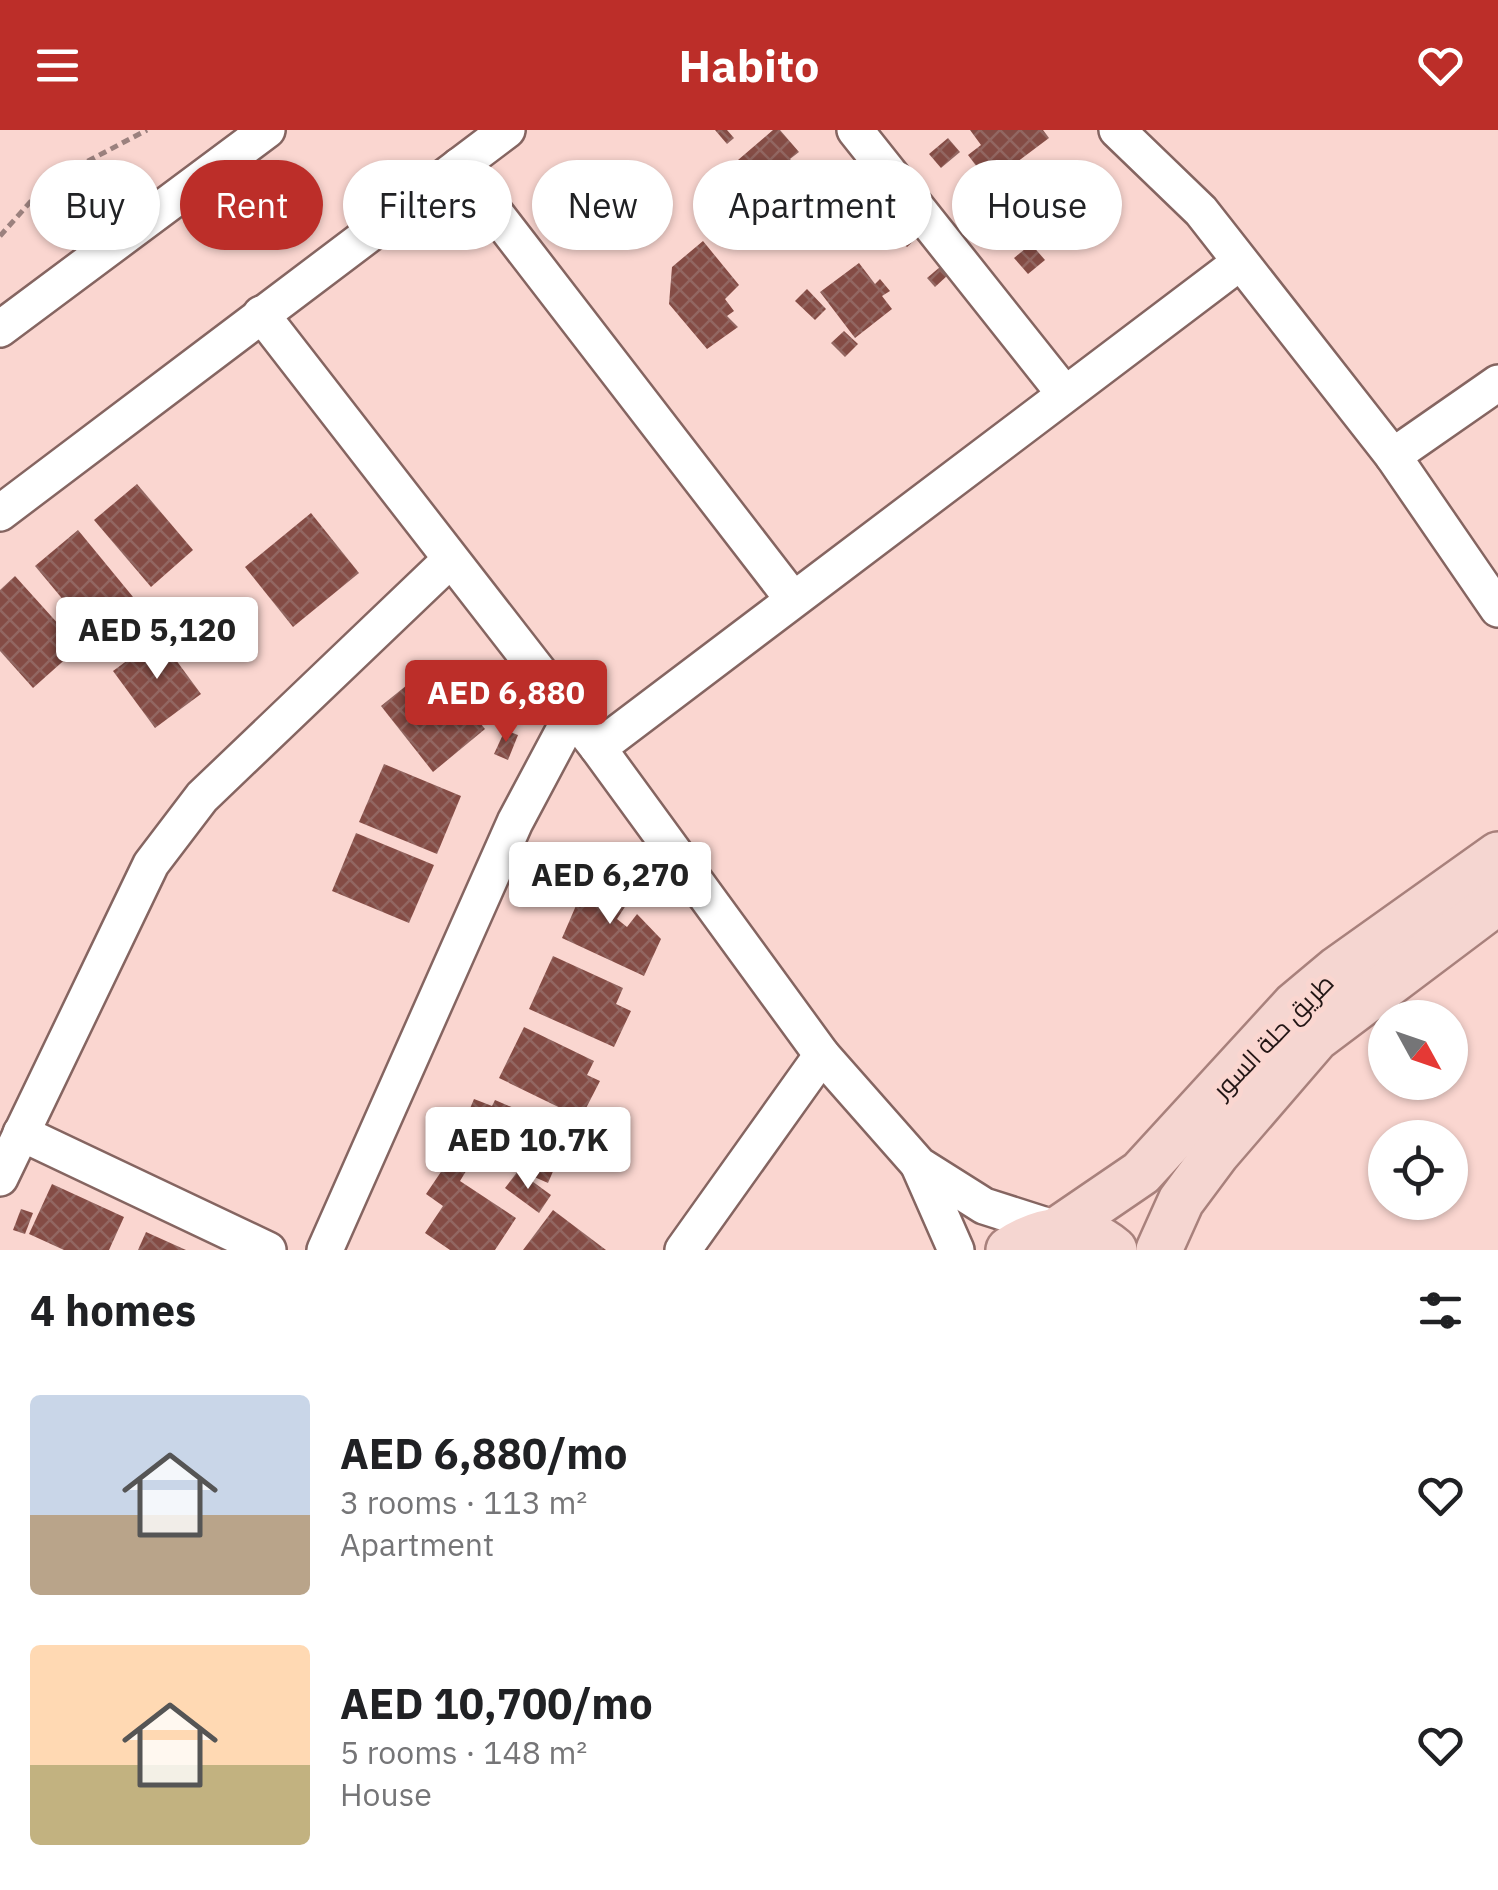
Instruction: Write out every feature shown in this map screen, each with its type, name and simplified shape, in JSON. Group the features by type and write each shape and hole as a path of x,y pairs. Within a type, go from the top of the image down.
{"main road":[{"name":"طريق حلة السور","path":"1009,1250 1028,1236 1057,1229 1141,1173 1309,993 1498,855"},
{"name":"طريق حلة السور","path":"1159,1250 1181,1201 1296,1058 1364,997 1498,901"},
{"path":"1057,1229 1082,1232 1114,1250"}],"street":[{"path":"0,329 267,130"},
{"path":"467,160 506,130"},
{"path":"855,130 1064,393"},
{"path":"1117,130 1201,211 1393,456 1498,609"},
{"path":"512,235 792,598"},
{"path":"0,513 346,250"},
{"path":"598,748 1239,263"},
{"path":"260,314 598,748 822,1055 919,1165 984,1206 1057,1229"},
{"path":"1393,456 1498,383"},
{"path":"0,1178 161,850 202,797 449,561"},
{"path":"324,1250 515,822 572,715"},
{"path":"683,1250 822,1055"},
{"path":"22,1133 268,1250"},
{"path":"919,1165 956,1250"}],"path":[{"path":"0,236 14,214 48,182 148,130"}],"building":[{"path":"715,130 727,130 734,138 727,144"},
{"path":"773,130 780,130 799,152 791,160 738,160"},
{"path":"970,130 1043,130 1049,138 1020,160 972,160 968,155 981,145"},
{"path":"948,138 960,152 941,168 929,154"},
{"path":"693,249 710,250 739,285 725,299 734,311 727,316 738,327 707,349 669,304 672,267"},
{"path":"1024,250 1036,250 1045,260 1028,274 1014,258"},
{"path":"859,263 875,284 880,279 890,291 882,296 892,309 855,338 820,292"},
{"path":"940,267 948,275 935,287 927,278"},
{"path":"807,289 826,309 815,320 795,301"},
{"path":"844,331 858,344 845,357 831,343"},
{"path":"137,484 193,550 151,587 94,520"},
{"path":"311,513 359,573 293,627 245,567"},
{"path":"78,530 138,603 95,638 35,566"},
{"path":"15,576 79,647 33,688 0,651 0,590"},
{"path":"159,637 201,694 155,728 113,671"},
{"path":"433,664 485,729 433,772 381,706"},
{"path":"505,730 518,735 508,760 494,754"},
{"path":"384,764 461,796 437,854 359,822"},
{"path":"356,833 434,865 409,923 332,891"},
{"path":"594,864 628,902 617,919 627,927 637,914 661,939 644,976 562,938"},
{"path":"553,956 623,988 616,1004 631,1011 614,1047 529,1009"},
{"path":"524,1027 594,1061 587,1075 600,1081 581,1118 499,1078"},
{"path":"474,1099 492,1106 495,1100 570,1132 548,1183 473,1150 480,1133 463,1125"},
{"path":"451,1157 468,1168 460,1181 516,1218 495,1250 450,1250 425,1233 443,1206 426,1194"},
{"path":"518,1171 551,1195 539,1213 505,1188"},
{"path":"52,1184 124,1217 109,1250 64,1250 29,1234"},
{"path":"21,1209 33,1213 25,1234 13,1230"},
{"path":"553,1210 606,1250 523,1250"},
{"path":"146,1232 186,1250 138,1250"}]}
